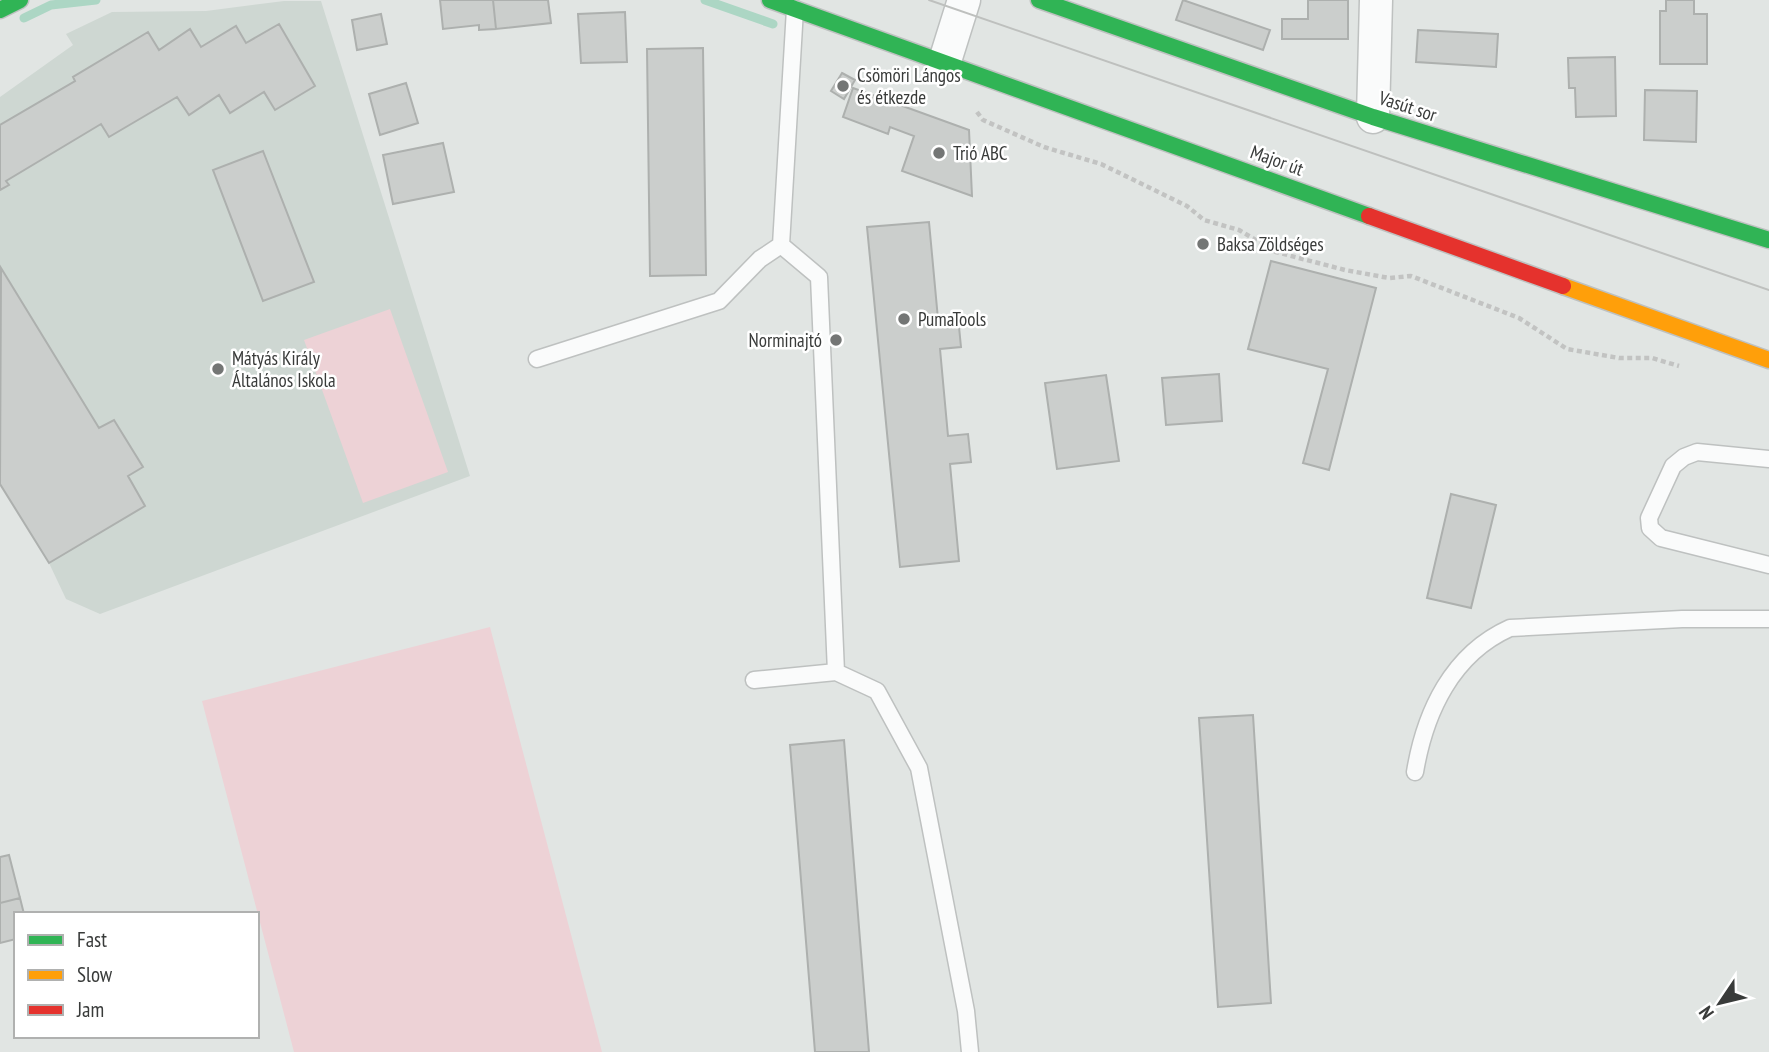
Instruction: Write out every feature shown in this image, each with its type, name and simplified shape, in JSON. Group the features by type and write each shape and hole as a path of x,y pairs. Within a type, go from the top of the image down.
{"street":[{"path":"0,10 20,0"},
{"name":"Major út","path":"770,0 1769,360"},
{"path":"944,64 964,0"},
{"name":"Vasút sor","path":"1039,0 1373,117 1769,240"},
{"path":"1373,117 1376,0"}],"lane":[{"path":"781,245 795,9"},
{"path":"537,359 719,301 761,259 781,245"},
{"path":"781,245 819,277 836,672"},
{"path":"1769,459 1697,452 1684,457 1673,466 1649,519 1650,528 1661,538 1769,565"},
{"path":"1416,772 1421,738 1448,679 1490,637 1510,628 1682,619 1769,619"},
{"path":"754,680 836,672 877,691 919,768 966,1011 970,1052"}],"path":[{"path":"975,108 983,120 1044,147 1101,164 1187,206 1204,219 1239,230 1276,253 1390,278 1411,276 1519,318 1567,349 1619,358 1652,358 1686,368"}],"shaded area":[{"name":"Mátyás Király Általános Iskola","path":"284,1 321,1 470,476 100,614 66,599 49,563 0,484 0,97 73,45 66,34 112,12 206,11"},
{"path":"390,309 448,472 363,503 304,340"},
{"path":"490,627 602,1052 294,1052 202,701"}],"building":[{"path":"440,0 493,0 496,29 479,30 479,25 443,29"},
{"path":"493,0 548,0 551,23 496,29"},
{"path":"1183,0 1270,30 1263,50 1176,20"},
{"path":"1308,0 1348,0 1348,39 1282,39 1282,19 1308,19"},
{"path":"1666,0 1694,0 1694,14 1707,14 1707,64 1660,64 1660,11 1666,11"},
{"path":"625,12 627,62 581,63 578,14"},
{"path":"381,14 387,44 357,50 352,20"},
{"path":"279,24 315,86 275,110 264,92 230,113 219,95 189,115 177,97 109,137 101,124 6,181 9,185 0,190 0,125 75,81 73,77 148,32 159,50 190,29 201,47 236,26 246,43"},
{"path":"1418,30 1498,34 1496,67 1416,62"},
{"path":"703,48 706,275 650,276 647,49"},
{"path":"1615,57 1616,116 1576,117 1575,88 1569,88 1568,58"},
{"name":"Csömöri Lángos és étkezde","path":"842,73 855,80 844,99 831,91"},
{"path":"406,83 418,123 380,135 369,94"},
{"name":"Trió ABC","path":"853,88 969,130 972,196 902,171 914,136 890,127 888,134 843,117"},
{"path":"1645,90 1697,91 1696,142 1644,140"},
{"path":"443,143 454,192 393,204 383,155"},
{"path":"263,151 314,282 263,301 213,170"},
{"path":"929,222 938,319 958,317 961,347 940,349 948,436 968,434 971,462 950,464 959,561 900,567 867,227"},
{"path":"1271,261 1376,288 1329,470 1303,463 1328,369 1248,349"},
{"path":"1,268 99,428 114,420 143,467 128,476 145,506 49,563 0,484"},
{"path":"1219,374 1222,421 1166,425 1162,378"},
{"path":"1106,375 1119,461 1057,469 1045,383"},
{"path":"1451,494 1496,505 1471,608 1427,598"},
{"path":"1253,715 1271,1003 1218,1007 1199,718"},
{"path":"844,740 869,1052 815,1052 790,745"},
{"path":"9,855 20,898 0,903 0,857"},
{"path":"20,898 24,912 14,912 14,940 0,943 0,903"}],"waterway":[{"path":"24,18 51,5 96,0"},
{"path":"705,0 773,24"}],"tram line":[{"path":"929,0 1769,290"}],"traffic: fast":[{"path":"0,10 20,0"},
{"path":"770,0 1369,216"},
{"path":"1039,0 1373,117 1769,240"}],"traffic: slow":[{"path":"1563,286 1769,360"}],"traffic: jam":[{"path":"1369,216 1563,286"}],"place":[{"name":"Csömöri Lángos és étkezde","path":"843,86"},
{"name":"Trió ABC","path":"939,153"},
{"name":"Baksa Zöldséges","path":"1203,244"},
{"name":"PumaTools","path":"904,319"},
{"name":"Norminajtó","path":"836,340"},
{"name":"Mátyás Király Általános Iskola","path":"218,369"}]}
